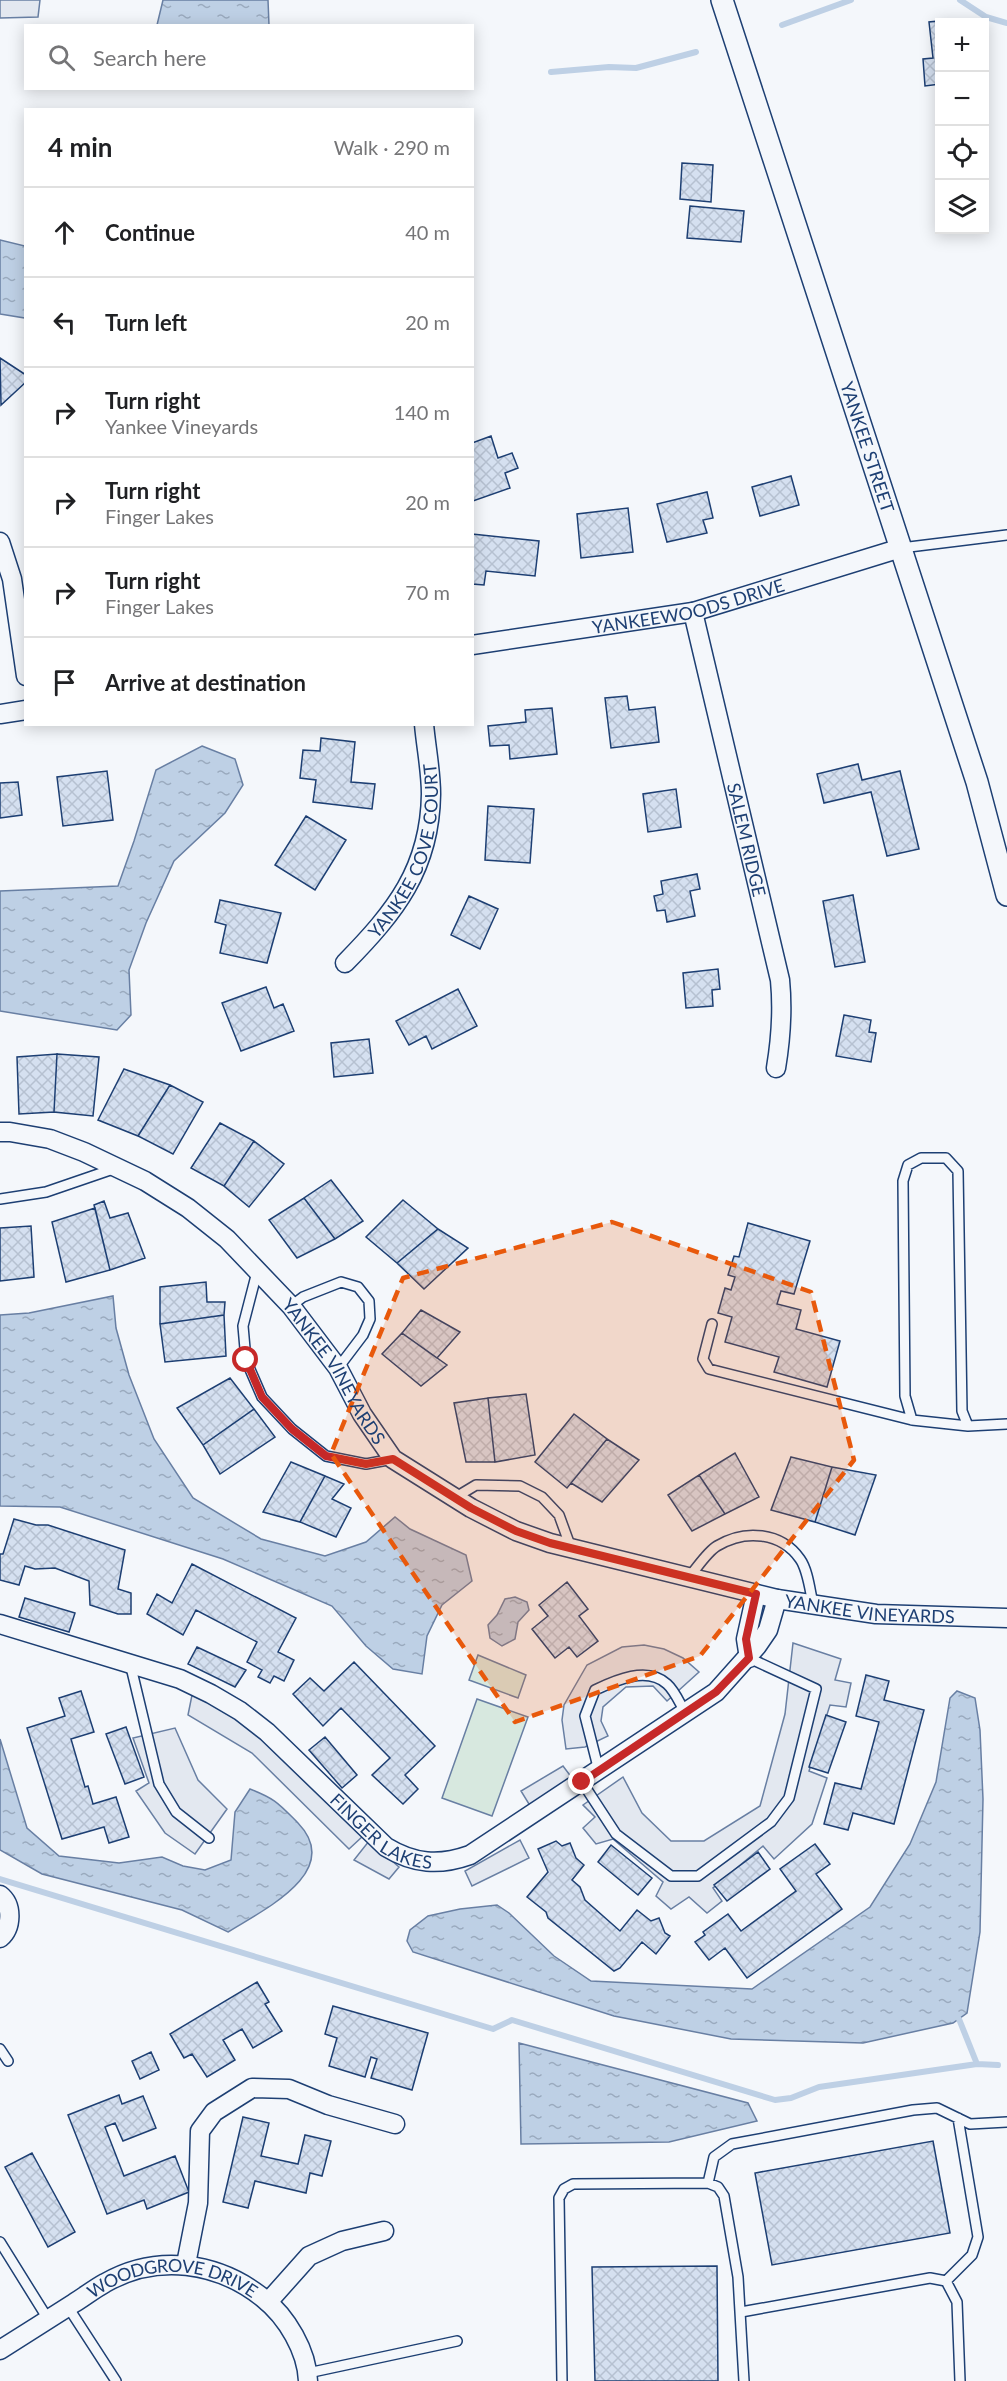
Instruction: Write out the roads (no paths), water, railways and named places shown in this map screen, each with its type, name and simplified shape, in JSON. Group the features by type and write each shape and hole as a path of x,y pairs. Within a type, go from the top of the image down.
{"street":[{"name":"YANKEE STREET","path":"722,0 977,782 1007,895"},
{"path":"0,542 12,579 24,662"},
{"name":"YANKEEWOODS DRIVE","path":"474,645 693,612 901,548"},
{"name":"SALEM RIDGE","path":"693,612 780,980 783,1008 782,1036 776,1068"},
{"path":"0,714 24,710"},
{"name":"YANKEE COVE COURT","path":"345,963 374,934 398,904 416,872 430,819 431,792 424,726"},
{"name":"YANKEE VINEYARDS","path":"0,1132 50,1139 119,1167 188,1208 227,1239 291,1306 338,1368 362,1414 393,1459 471,1508 516,1531 571,1548 777,1599 876,1614 1007,1618"},
{"path":"749,1658 746,1639 756,1594"},
{"name":"FINGER LAKES","path":"0,1624 180,1679 211,1694 240,1711 267,1732 386,1847 401,1856 436,1863 453,1861 470,1855 716,1692 749,1658 768,1630 777,1599"},
{"path":"0,1895 5,1898 10,1914 3,1936 0,1938"},
{"path":"186,2264 198,2203 200,2131 214,2112 252,2088 289,2089 328,2105 395,2124"},
{"path":"268,2302 309,2256 342,2241 384,2231"},
{"name":"WOODGROVE DRIVE","path":"0,2350 106,2282 134,2270 163,2264 186,2264 230,2276 268,2302 283,2318 295,2338 308,2377"}],"lane":[{"path":"901,548 1007,535"},
{"path":"912,1420 904,1396 903,1181 909,1165 921,1158 946,1158 958,1171 962,1411 968,1426"},
{"path":"0,1199 46,1192 119,1167"},
{"path":"257,1272 243,1326 246,1360 262,1397 292,1429 326,1456 366,1464 393,1459"},
{"path":"291,1306 303,1297 341,1282 358,1287 369,1301 370,1319 338,1368"},
{"path":"712,1324 703,1359 709,1370 912,1420 968,1426 1007,1424"},
{"path":"456,1497 476,1485 520,1486 542,1497 559,1515 571,1548"},
{"path":"689,1577 716,1546 740,1537 767,1535 787,1544 802,1561 813,1604"},
{"path":"582,1782 616,1834 671,1876 698,1876 707,1870 771,1822 789,1798 816,1689 749,1658"},
{"path":"130,1663 159,1784 176,1812 209,1838"},
{"path":"599,1771 585,1716 595,1690 621,1677 648,1676 667,1684 686,1712"},
{"path":"0,2049 8,2061"},
{"path":"708,2183 714,2157 732,2144 913,2110 937,2108 970,2124 1007,2122"},
{"path":"946,2281 972,2255 978,2237 958,2118"},
{"path":"562,2381 559,2198 564,2189 573,2184 708,2183 718,2187 724,2196 738,2277 744,2381"},
{"path":"0,2242 48,2319"},
{"path":"741,2312 930,2278 946,2281"},
{"path":"946,2281 957,2302 960,2381"},
{"path":"68,2307 116,2381"},
{"path":"308,2377 457,2341"}],"water":[{"path":"163,0 268,0 269,24 157,24"},
{"path":"0,240 24,246 24,318 0,314"},
{"path":"202,746 235,759 243,785 225,813 174,861 146,923 129,970 131,1015 117,1030 0,1011 0,891 118,886 156,770"},
{"path":"113,1296 116,1328 129,1375 154,1439 193,1498 261,1539 325,1556 366,1542 395,1517 410,1529 466,1555 472,1581 442,1605 427,1636 422,1674 393,1669 366,1646 332,1606 223,1559 60,1507 0,1506 0,1315 29,1313"},
{"path":"515,1597 527,1602 529,1610 518,1622 515,1639 502,1646 490,1638 488,1625 497,1615 505,1599"},
{"path":"957,1691 975,1698 980,1730 983,1799 980,1932 967,2013 953,2023 863,2043 731,2039 614,2016 413,1952 407,1941 410,1930 428,1916 460,1909 497,1905 509,1913 554,1956 591,1981 752,1989 870,1907 910,1844 936,1782 950,1698"},
{"path":"0,1739 27,1828 59,1856 119,1863 162,1857 183,1866 205,1870 231,1860 235,1812 250,1789 272,1799 298,1823 310,1841 312,1858 305,1873 293,1888 228,1932 182,1910 42,1874 0,1850"},
{"path":"519,2043 748,2103 757,2121 669,2142 521,2144"}],"waterway":[{"path":"782,25 851,0"},
{"path":"960,0 986,17 1007,23"},
{"path":"551,72 609,67 636,68 696,52"},
{"path":"0,1879 493,2029 512,2020 775,2100 791,2098 819,2087 977,2064 998,2065"},
{"path":"959,2019 977,2064"}]}
